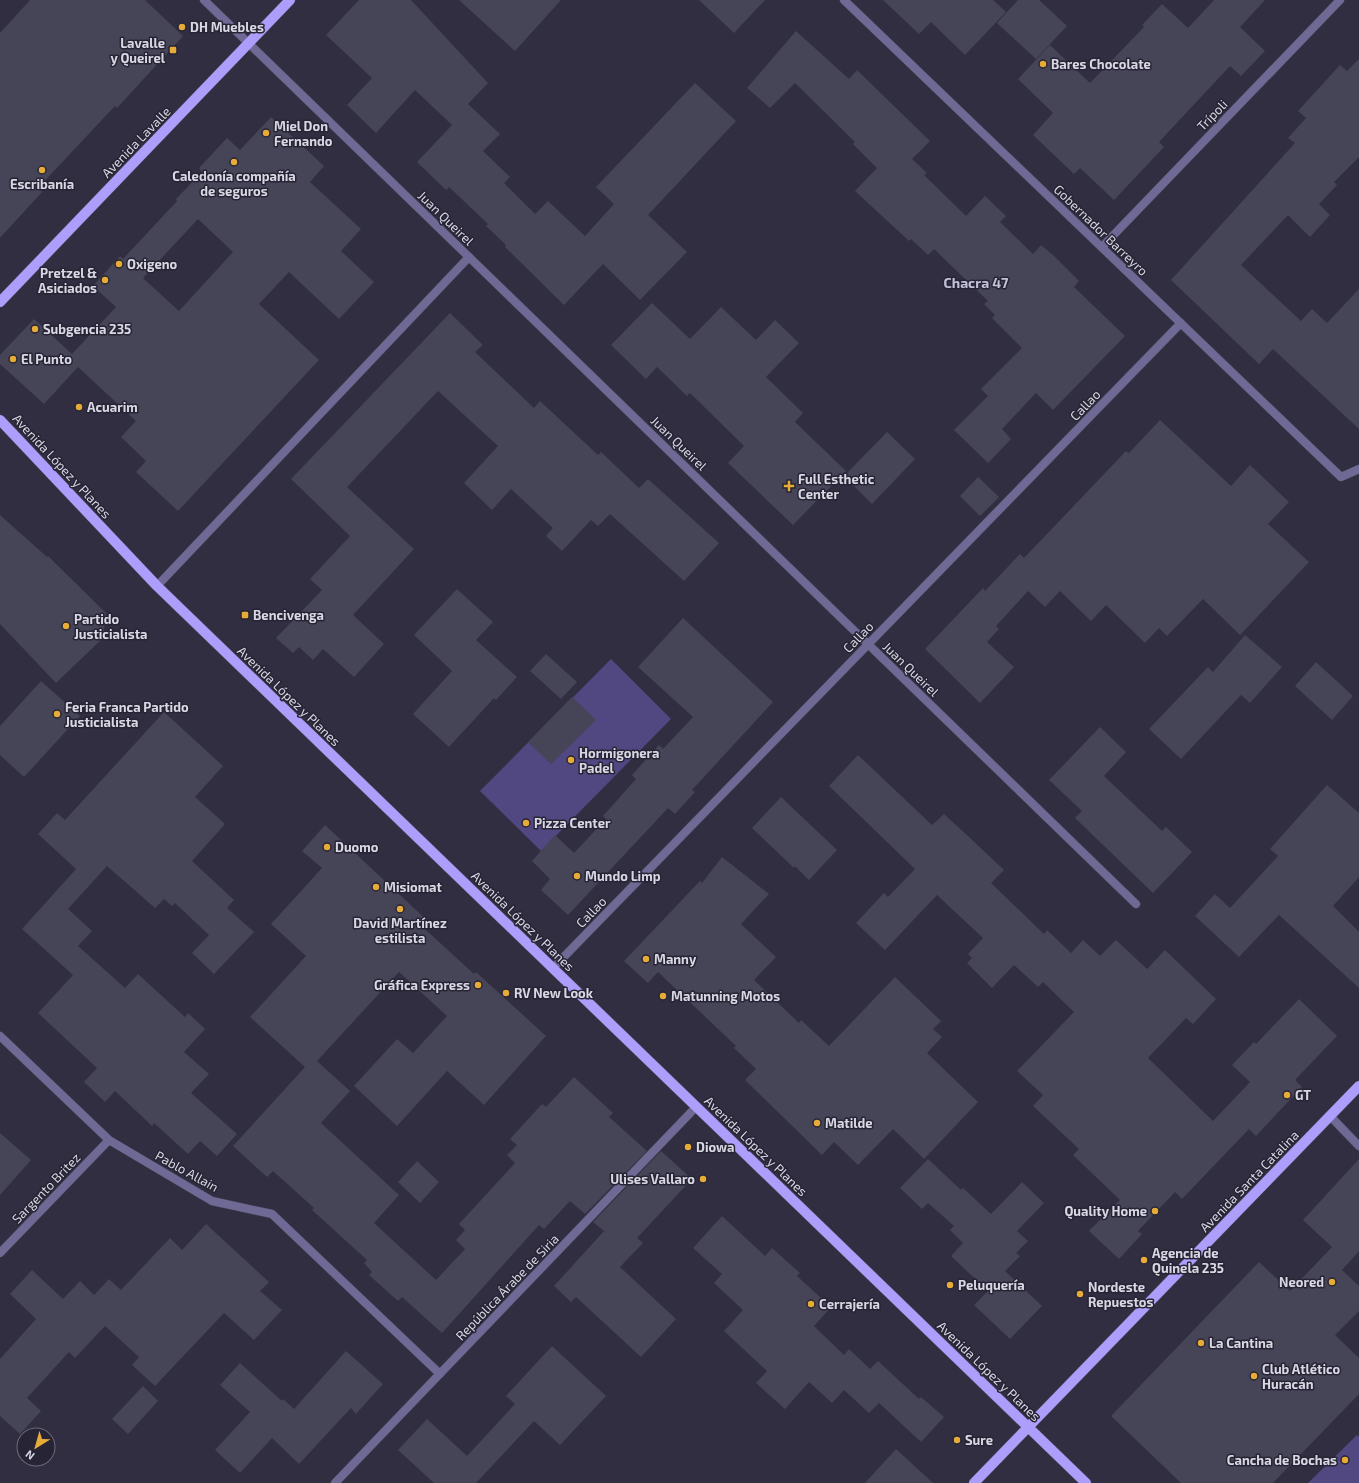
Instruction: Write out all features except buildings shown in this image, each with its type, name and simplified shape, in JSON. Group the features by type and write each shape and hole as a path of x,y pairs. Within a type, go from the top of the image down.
{"main road":[{"name":"Avenida Lavalle","path":"0,302 290,0"},
{"name":"Avenida López y Planes","path":"0,420 157,586 1086,1483"},
{"name":"Avenida Santa Catalina","path":"974,1483 1359,1086"}],"street":[{"name":"Juan Queirel","path":"204,0 1136,904"},
{"name":"Gobernador Barreyro","path":"844,0 1341,477 1359,470"},
{"name":"Trípoli","path":"1102,247 1340,0"},
{"path":"157,586 469,257"},
{"name":"Callao","path":"553,968 1181,323"},
{"name":"Pablo Allain","path":"0,1036 108,1140 212,1201 272,1214 440,1374"},
{"name":"República Árabe de Siria","path":"336,1483 696,1107"},
{"path":"1330,1116 1359,1146"},
{"name":"Sargento Britez","path":"0,1253 108,1140"}],"shaded area":[{"name":"Hormigonera Padel","path":"611,659 671,719 541,851 480,791"},
{"name":"Cancha de Bochas","path":"1357,1435 1359,1437 1359,1483 1308,1483"}],"place":[{"name":"DH Muebles","path":"182,27"},
{"name":"Lavalle y Queirel","path":"173,50"},
{"name":"Bares Chocolate","path":"1043,64"},
{"name":"Miel Don Fernando","path":"266,133"},
{"name":"Caledonía compañía de seguros","path":"234,162"},
{"name":"Escribanía","path":"42,170"},
{"name":"Oxigeno","path":"119,264"},
{"name":"Pretzel & Asiciados","path":"105,280"},
{"name":"Subgencia 235","path":"35,329"},
{"name":"El Punto","path":"13,359"},
{"name":"Acuarim","path":"79,407"},
{"name":"Full Esthetic Center","path":"789,486"},
{"name":"Bencivenga","path":"245,615"},
{"name":"Partido Justicialista","path":"66,626"},
{"name":"Feria Franca Partido Justicialista","path":"57,714"},
{"name":"Hormigonera Padel","path":"571,760"},
{"name":"Pizza Center","path":"526,823"},
{"name":"Duomo","path":"327,847"},
{"name":"Mundo Limp","path":"577,876"},
{"name":"Misiomat","path":"376,887"},
{"name":"David Martínez estilista","path":"400,909"},
{"name":"Manny","path":"646,959"},
{"name":"Gráfica Express","path":"478,985"},
{"name":"RV New Look","path":"506,993"},
{"name":"Matunning Motos","path":"663,996"},
{"name":"GT","path":"1287,1095"},
{"name":"Matilde","path":"817,1123"},
{"name":"Diowa","path":"688,1147"},
{"name":"Ulises Vallaro","path":"703,1179"},
{"name":"Quality Home","path":"1155,1211"},
{"name":"Agencia de Quinela 235","path":"1144,1260"},
{"name":"Neored","path":"1332,1282"},
{"name":"Peluquería","path":"950,1285"},
{"name":"Nordeste Repuestos","path":"1080,1294"},
{"name":"Cerrajería","path":"811,1304"},
{"name":"La Cantina","path":"1201,1343"},
{"name":"Club Atlético Huracán","path":"1254,1376"},
{"name":"Sure","path":"957,1440"},
{"name":"Cancha de Bochas","path":"1345,1460"}],"district":[{"name":"Chacra 47","path":"976,283"}]}
